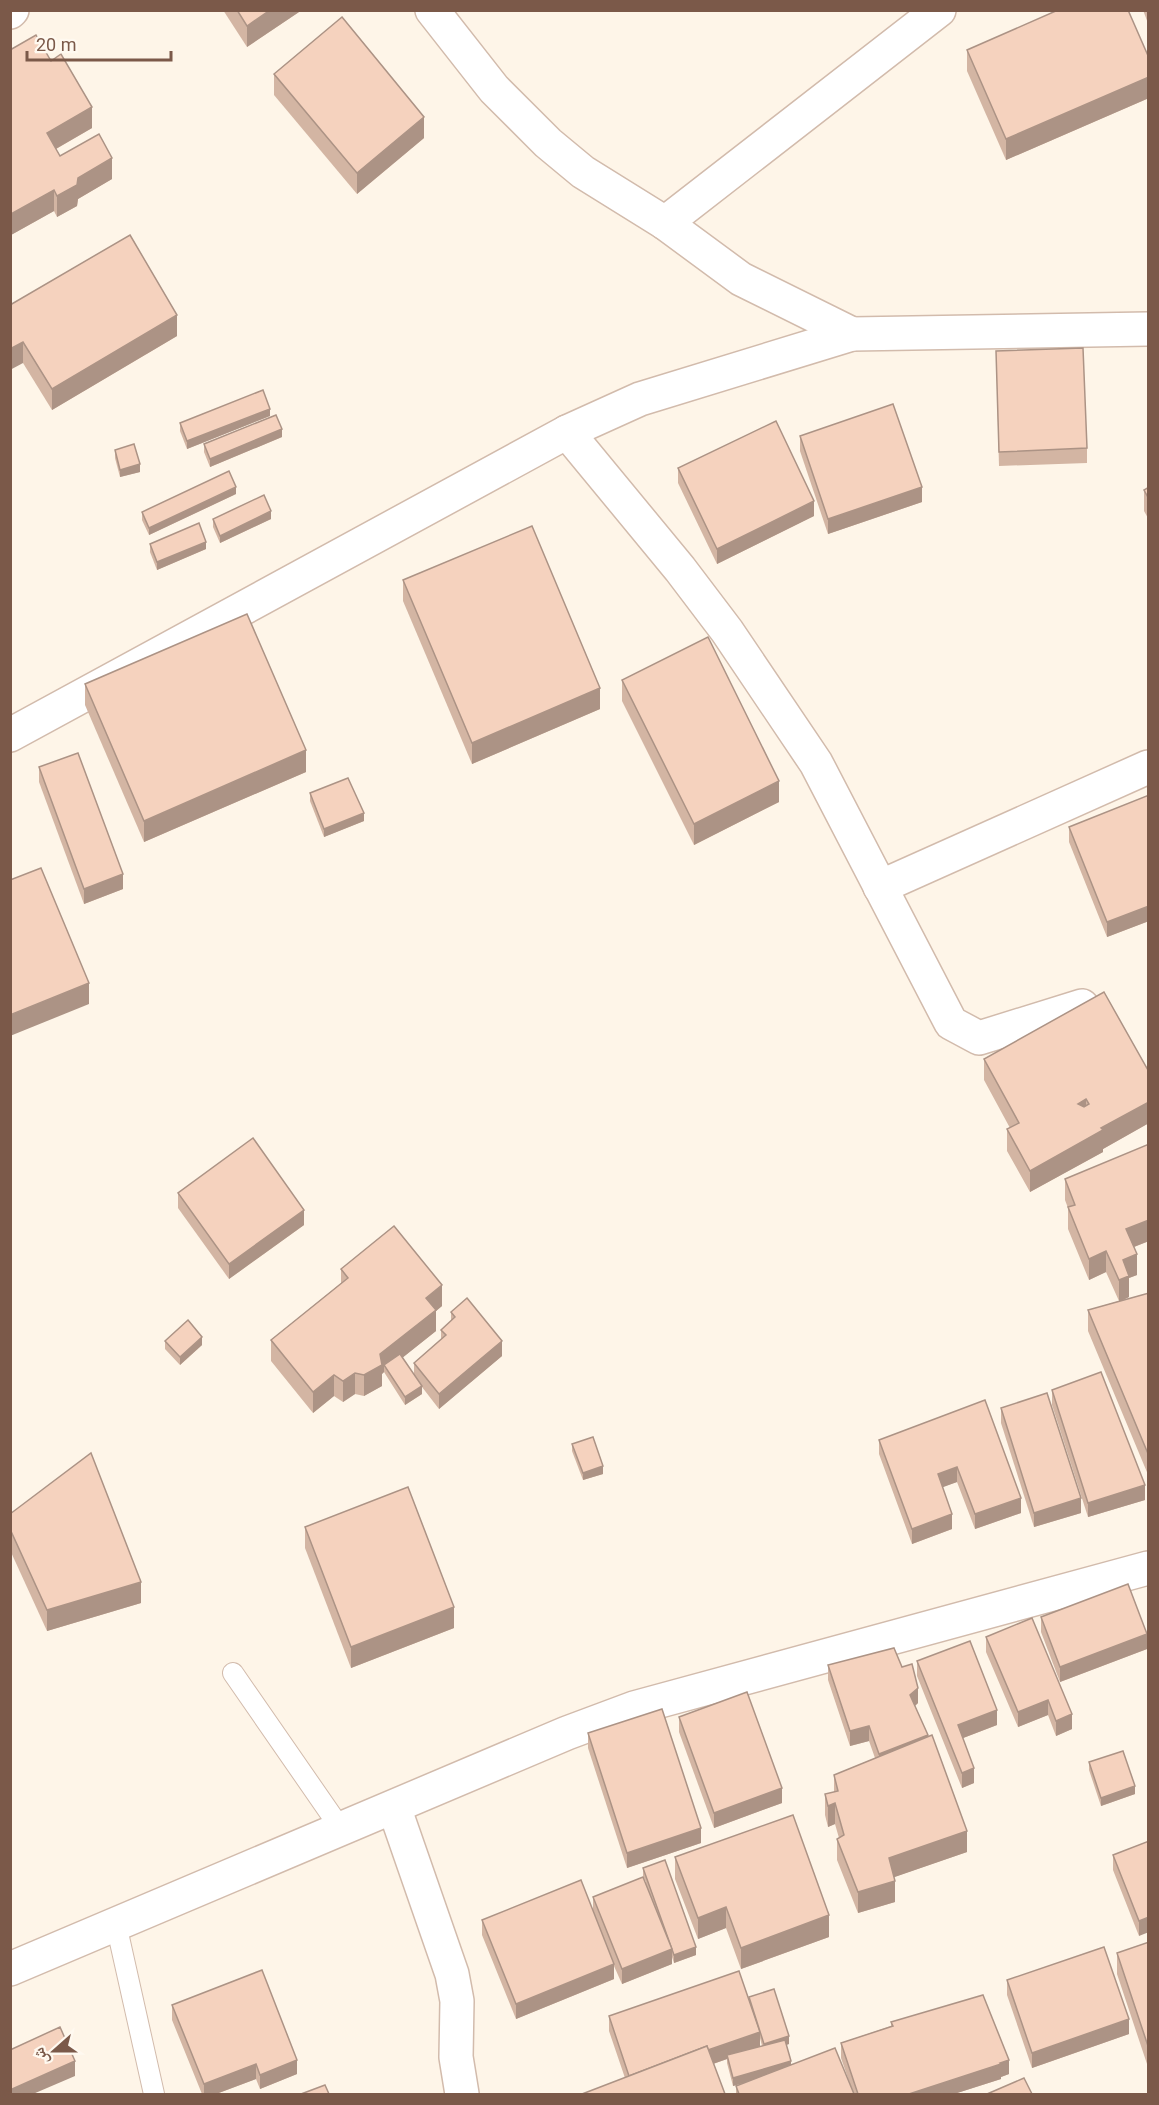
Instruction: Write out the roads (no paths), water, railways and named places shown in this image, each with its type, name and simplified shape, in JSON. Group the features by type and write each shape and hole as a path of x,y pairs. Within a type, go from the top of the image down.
{"street":[{"path":"432,10 494,89 548,143 584,172 665,223 741,279 852,334"},
{"path":"665,223 939,10"},
{"path":"10,735 567,432 640,399 852,334 1149,329"},
{"path":"567,432 680,569 728,632 816,763 951,1023 979,1038 1082,1006"},
{"path":"880,887 1149,767"},
{"path":"10,1969 567,1733 634,1707 1149,1568"},
{"path":"394,1807 452,1974 457,2001 456,2057 462,2094"}],"lane":[{"path":"233,1673 341,1829"},
{"path":"116,1924 154,2094"}]}
